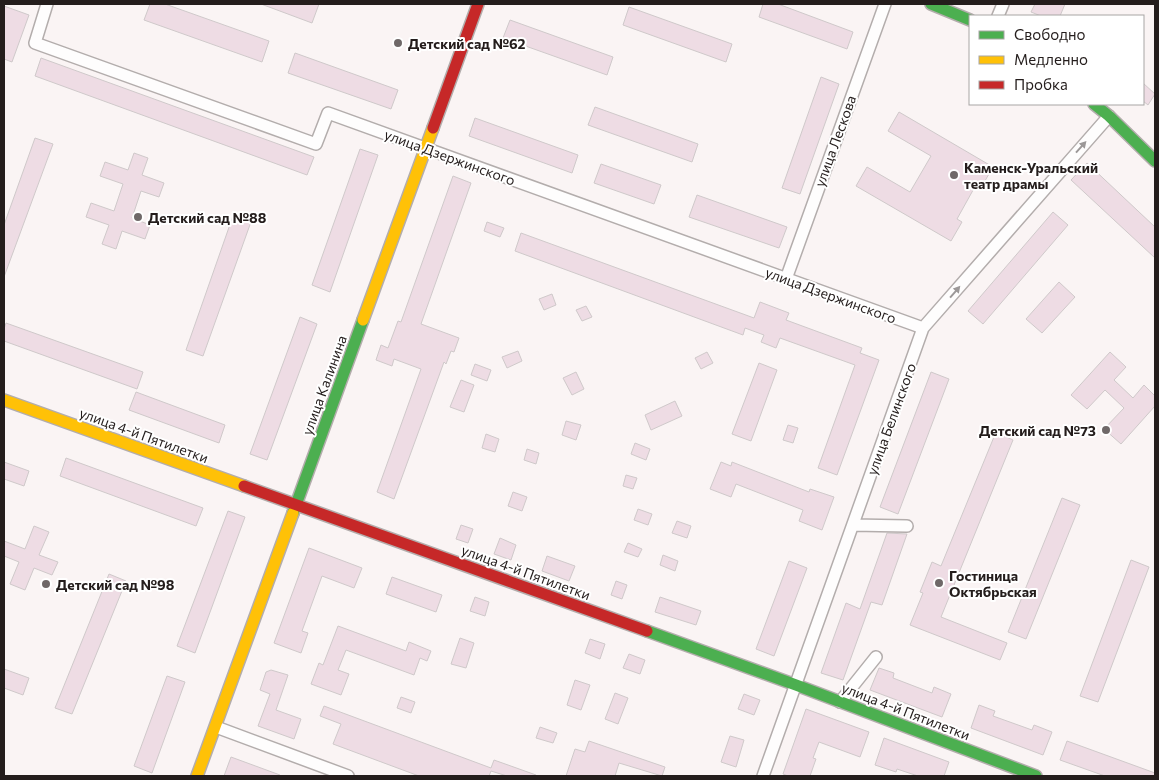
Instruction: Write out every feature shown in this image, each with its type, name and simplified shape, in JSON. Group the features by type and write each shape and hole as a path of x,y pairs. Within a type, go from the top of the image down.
{"street":[{"name":"улица Дзержинского","path":"48,4 35,43 316,144 328,113 923,328"},
{"name":"улица Калинина","path":"198,776 478,4"},
{"name":"улица Лескова","path":"786,279 885,4"},
{"path":"931,4 969,20"},
{"path":"1095,105 1155,161"},
{"name":"улица Белинского","path":"763,776 923,328 1109,116"},
{"name":"улица 4-й Пятилетки","path":"4,400 796,685 1036,776"},
{"path":"853,524 907,526"},
{"path":"840,702 876,657"},
{"path":"216,727 348,776"}],"building":[{"path":"150,4 165,4 269,41 262,62 144,20"},
{"path":"261,4 319,4 312,23"},
{"path":"763,4 778,4 853,32 847,49 759,17"},
{"path":"1035,4 1065,4 1060,15 1038,15 1031,12"},
{"path":"4,6 29,15 12,62 4,59"},
{"path":"629,7 732,44 726,62 623,25"},
{"path":"510,20 613,57 607,75 503,38"},
{"path":"295,53 398,90 391,109 288,73"},
{"path":"41,58 314,157 307,175 35,76"},
{"path":"821,77 839,84 800,194 782,188"},
{"path":"1144,84 1155,94 1148,105 1144,102"},
{"path":"595,107 698,144 692,162 588,125"},
{"name":"Каменск-Уральский театр драмы","path":"899,112 993,167 982,186 977,183 957,219 962,222 951,241 856,186 867,167 910,192 931,156 888,131"},
{"path":"475,118 578,155 572,173 469,136"},
{"path":"35,138 53,144 4,277 4,225"},
{"path":"360,149 378,155 330,292 312,285"},
{"path":"134,153 148,158 142,175 164,183 159,197 141,191 132,218 150,225 145,239 122,231 116,249 102,244 109,225 86,217 91,203 114,211 123,184 100,176 105,162 128,170"},
{"path":"1087,163 1155,227 1155,258 1071,180"},
{"path":"601,164 661,185 654,204 594,183"},
{"path":"453,176 471,183 421,324 459,338 454,352 451,351 446,364 444,362 394,499 377,492 421,369 394,359 392,366 376,360 381,345 388,348 398,321 401,322"},
{"path":"697,195 787,227 779,248 689,217"},
{"path":"1053,212 1068,225 983,324 968,311"},
{"path":"234,213 252,219 203,356 186,350"},
{"path":"487,222 504,228 500,237 484,231"},
{"path":"521,233 754,318 760,302 789,313 786,320 862,348 860,353 879,360 837,475 818,468 855,365 780,338 776,348 761,342 764,335 745,328 743,335 515,251"},
{"path":"1059,282 1075,297 1042,333 1026,319"},
{"path":"552,294 556,305 544,310 539,299"},
{"path":"586,306 592,317 582,321 576,310"},
{"path":"300,317 317,324 267,460 250,454"},
{"path":"6,323 143,372 137,389 4,341"},
{"path":"518,351 522,361 507,368 502,357"},
{"path":"707,352 713,363 701,369 695,358"},
{"path":"1110,352 1126,367 1114,380 1133,398 1144,385 1155,396 1155,406 1121,444 1104,429 1124,408 1105,390 1087,409 1071,395"},
{"path":"759,363 777,370 751,441 732,434"},
{"path":"475,364 491,370 487,381 471,375"},
{"path":"576,372 584,389 572,395 563,378"},
{"path":"931,372 949,379 898,514 880,507"},
{"path":"461,380 474,385 464,412 450,407"},
{"path":"136,392 225,425 219,443 129,410"},
{"path":"675,401 682,416 651,430 645,415"},
{"path":"566,421 581,425 576,440 562,435"},
{"path":"788,425 798,428 793,443 783,440"},
{"path":"996,432 1013,440 941,617 1007,643 1000,660 910,625 923,593 920,592 932,562 941,566"},
{"path":"486,434 499,439 495,452 482,448"},
{"path":"635,443 650,449 646,460 631,454"},
{"path":"527,449 539,453 536,464 524,460"},
{"path":"66,458 203,508 196,526 60,476"},
{"path":"4,462 29,471 24,486 4,479"},
{"path":"721,462 731,466 732,462 809,492 810,489 834,497 822,530 799,521 803,510 736,484 731,497 710,489"},
{"path":"626,475 637,478 633,489 623,486"},
{"path":"513,492 527,497 522,511 508,506"},
{"path":"1062,498 1080,505 1026,639 1008,632"},
{"path":"638,509 652,514 648,525 634,520"},
{"path":"228,511 245,517 195,653 177,646"},
{"path":"677,521 691,526 687,538 672,533"},
{"path":"461,525 473,529 468,543 456,539"},
{"path":"34,526 49,532 39,555 58,562 52,575 34,568 25,590 10,584 19,562 4,556 4,541 25,549"},
{"path":"887,533 907,534 882,605 871,602 843,680 821,673 846,603 860,609"},
{"path":"500,538 516,545 511,560 494,554"},
{"path":"628,543 642,549 638,557 624,552"},
{"path":"309,548 362,568 354,588 322,576 302,631 308,633 301,653 274,643"},
{"path":"663,555 678,561 675,571 660,565"},
{"path":"547,556 575,566 569,581 542,571"},
{"path":"1131,560 1149,567 1098,702 1080,696"},
{"path":"789,561 807,568 774,656 756,649"},
{"path":"109,574 126,581 72,714 55,708"},
{"path":"392,577 442,595 436,612 386,594"},
{"path":"616,581 627,585 622,599 611,595"},
{"path":"475,597 489,602 485,616 470,611"},
{"path":"660,597 701,611 696,625 655,612"},
{"path":"338,626 406,651 409,642 431,651 427,661 420,658 414,675 346,650 338,670 349,674 341,695 311,684 319,663 323,665"},
{"path":"460,638 474,643 466,668 451,664"},
{"path":"590,639 605,644 600,659 585,653"},
{"path":"629,654 645,660 640,674 623,668"},
{"path":"879,668 894,673 893,678 932,693 934,687 951,694 942,717 870,690"},
{"path":"4,669 29,678 23,695 4,688"},
{"path":"271,670 288,675 276,710 301,719 294,739 258,726 270,694 260,690 266,672"},
{"path":"167,676 185,682 152,773 134,766"},
{"path":"575,680 590,685 581,710 567,705"},
{"path":"615,693 628,698 618,724 605,719"},
{"path":"744,694 760,700 754,715 738,709"},
{"path":"401,697 415,702 411,713 397,708"},
{"path":"979,705 995,711 993,716 1032,730 1034,725 1052,732 1043,755 971,728"},
{"path":"324,706 491,768 494,760 536,776 507,776 491,771 489,776 419,776 333,744 341,724 320,716"},
{"path":"806,709 869,732 860,757 819,742 813,758 816,759 810,776 788,776 783,774"},
{"path":"540,727 557,733 553,743 536,738"},
{"path":"730,736 744,740 736,767 721,762"},
{"path":"884,738 949,762 944,776 918,776 897,769 896,772 875,765"},
{"path":"589,741 665,767 662,776 619,763 615,776 566,776 575,749 585,752"},
{"path":"1067,741 1155,773 1155,776 1105,776 1060,760"},
{"path":"231,757 280,775 280,776 224,776"}],"traffic: fast":[{"path":"931,4 969,20"},
{"path":"1095,105 1155,161"},
{"path":"293,513 363,320"},
{"path":"647,631 1036,776"}],"traffic: slow":[{"path":"363,320 433,128"},
{"path":"4,400 244,486"},
{"path":"197,776 293,513"}],"traffic: jam":[{"path":"433,128 478,4"},
{"path":"244,486 647,631"}],"place":[{"name":"Детский сад №62","path":"398,43"},
{"name":"Каменск-Уральский театр драмы","path":"954,175"},
{"name":"Детский сад №88","path":"138,217"},
{"name":"Детский сад №73","path":"1106,430"},
{"name":"Гостиница Октябрьская","path":"939,583"},
{"name":"Детский сад №98","path":"46,584"}]}
